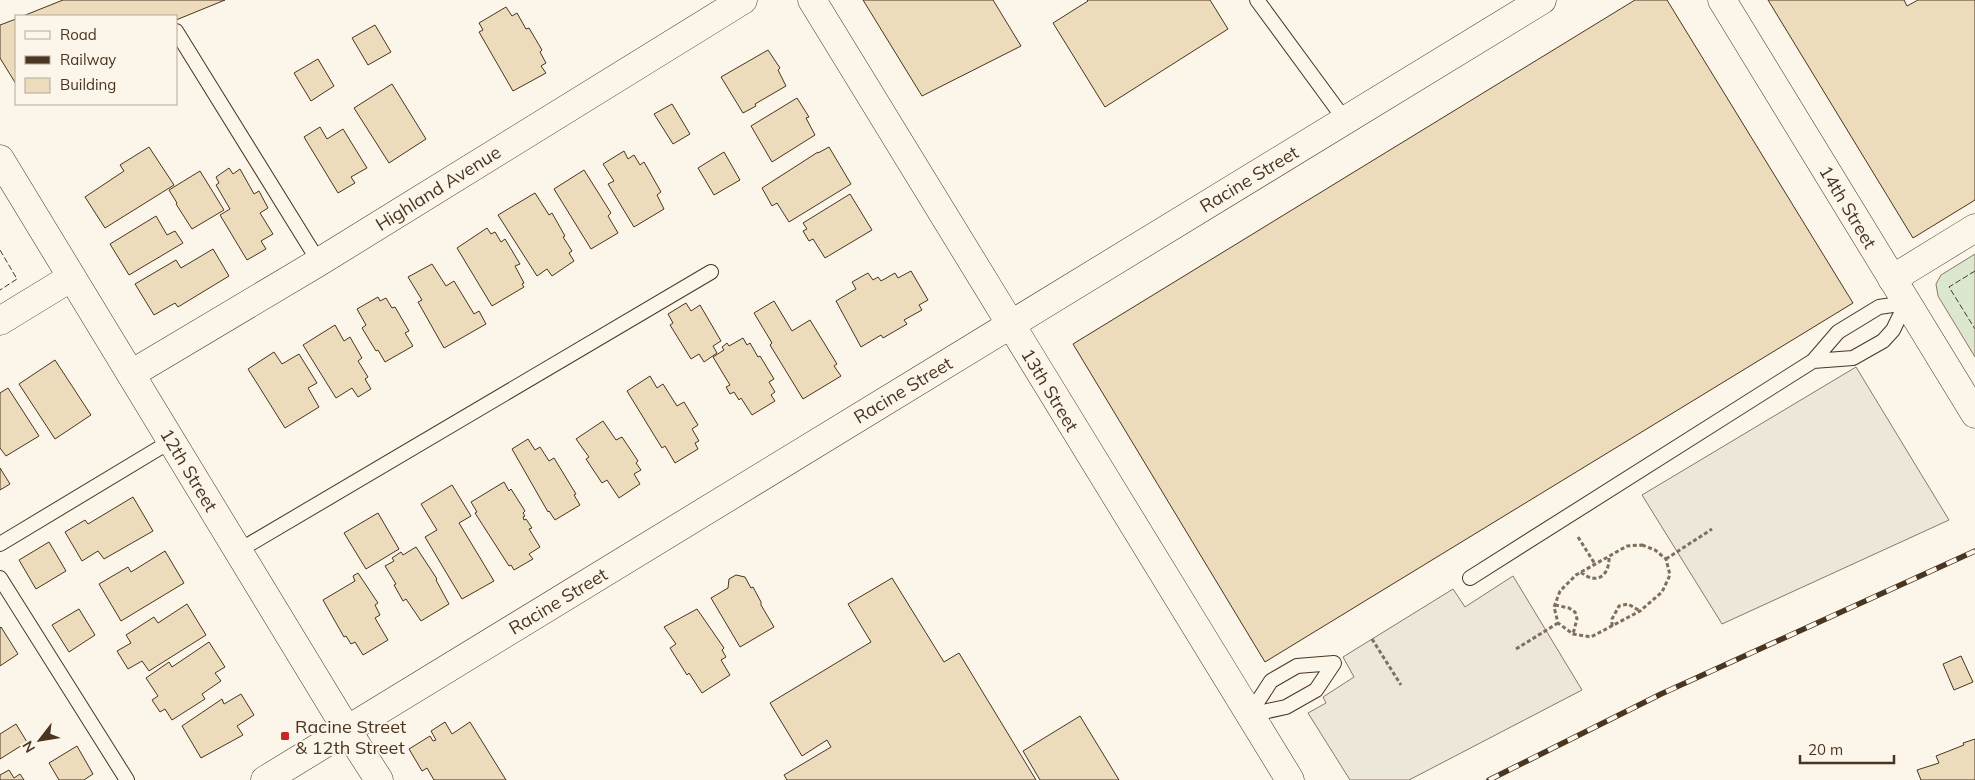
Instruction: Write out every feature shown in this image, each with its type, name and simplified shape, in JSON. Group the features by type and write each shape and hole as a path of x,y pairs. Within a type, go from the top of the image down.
{"street":[{"name":"Highland Avenue","path":"131,374 319,262 743,0"},
{"name":"13th Street","path":"812,0 1290,780"},
{"name":"Racine Street","path":"265,780 1542,0"},
{"name":"14th Street","path":"1722,0 1975,414"},
{"name":"12th Street","path":"0,159 379,780"},
{"path":"1892,279 1975,228"},
{"path":"0,321 72,277"}],"lane":[{"path":"1257,0 1345,120"},
{"path":"178,34 319,262"},
{"path":"238,551 711,272"},
{"path":"1470,578 1813,361 1838,332 1879,307 1906,303"},
{"path":"1813,361 1853,358 1883,341 1893,330 1906,303"},
{"path":"0,544 171,440"},
{"path":"0,578 127,780"},
{"path":"1334,663 1316,690 1286,707 1249,715 1271,681 1284,673 1297,666 1334,663"}],"path":[{"path":"1566,517 1595,564"},
{"path":"1666,559 1712,529"},
{"path":"1642,545 1654,550 1666,559 1670,575 1662,592 1640,611 1591,637 1573,634 1558,623 1554,607 1560,591 1581,572 1609,556 1627,546 1642,545"},
{"path":"1581,572 1588,578 1604,576 1608,568 1609,556"},
{"path":"1612,627 1612,619 1619,606 1628,604 1640,611"},
{"path":"1555,605 1569,608 1575,612 1577,619 1573,634"},
{"path":"1516,649 1558,623"},
{"path":"1372,639 1401,685"}],"green space":[{"path":"1975,254 1975,357 1938,296 1936,284 1941,275"}],"shaded area":[{"path":"1856,367 1949,520 1722,624 1642,495"},
{"path":"1513,576 1582,690 1409,780 1350,780 1308,713 1326,703 1323,697 1354,677 1343,657 1453,589 1465,607"}],"building":[{"path":"63,0 225,0 178,19 178,15 26,15"},
{"path":"863,0 993,0 1021,46 922,96"},
{"path":"1087,0 1210,0 1228,29 1105,107 1053,23"},
{"path":"1635,0 1667,0 1853,303 1265,662 1073,344"},
{"path":"1768,0 1904,0 1907,6 1918,0 1975,0 1975,200 1913,238"},
{"path":"506,7 512,16 517,13 526,29 529,28 542,50 540,52 546,63 541,66 546,73 513,91 479,32 483,30 479,23"},
{"path":"15,19 15,82 0,58 0,25"},
{"path":"375,25 391,52 368,65 352,38"},
{"path":"768,50 780,68 778,70 786,86 743,113 721,77"},
{"path":"318,59 334,86 311,101 294,73"},
{"path":"392,84 426,139 389,163 354,108"},
{"path":"797,98 809,117 806,118 815,135 772,162 751,126"},
{"path":"672,104 690,134 673,144 654,114"},
{"path":"320,127 327,139 343,129 367,168 351,177 355,183 338,193 304,137"},
{"path":"149,147 174,185 105,228 85,197 124,171 120,165"},
{"path":"829,147 851,184 789,222 777,203 772,206 762,188"},
{"path":"624,151 628,159 634,155 640,165 644,162 661,192 657,195 664,209 634,227 608,184 614,181 603,164"},
{"path":"724,152 740,180 714,195 698,168"},
{"path":"229,168 233,174 240,169 254,194 259,191 268,208 260,213 273,234 261,241 266,249 247,260 220,215 230,209 216,185 219,183 216,177"},
{"path":"584,170 611,213 608,216 618,233 591,249 554,189"},
{"path":"200,171 224,210 192,229 169,190"},
{"path":"535,193 549,215 552,213 572,251 569,253 574,261 552,276 547,269 537,276 498,215"},
{"path":"850,194 872,230 825,258 813,239 809,241 803,231 807,229 803,223"},
{"path":"156,216 167,235 175,231 183,243 129,275 110,244"},
{"path":"487,228 491,234 495,232 501,242 505,239 520,264 515,266 524,283 522,284 524,287 492,306 457,248"},
{"path":"213,249 229,276 178,307 175,303 154,315 135,284 176,260 181,268"},
{"path":"432,264 446,286 454,281 474,314 479,311 486,324 444,348 418,302 422,300 408,277"},
{"path":"911,271 928,300 919,305 922,310 904,320 907,324 883,338 881,335 861,347 836,301 856,289 852,282 868,273 873,280 878,277 881,281 895,273 898,278"},
{"path":"378,297 380,301 386,298 392,308 395,307 409,331 405,333 413,346 385,362 362,328 366,325 357,309"},
{"path":"774,301 792,331 810,320 837,364 834,366 841,376 803,399 770,345 772,343 754,313"},
{"path":"686,303 691,311 700,305 721,341 713,346 717,353 704,362 699,354 691,359 670,325 673,323 668,314"},
{"path":"335,325 344,341 350,337 362,358 358,361 368,377 365,379 371,389 358,397 352,388 336,398 303,345"},
{"path":"743,338 747,345 750,343 758,357 760,356 774,379 769,382 775,392 771,395 775,401 752,415 741,398 739,400 734,392 730,394 726,387 730,385 713,357 724,350 722,347 727,343 729,346"},
{"path":"274,352 282,364 299,354 317,383 308,388 319,407 285,428 248,369"},
{"path":"55,360 91,415 55,439 19,384"},
{"path":"650,376 657,388 663,384 677,406 684,402 698,425 692,429 699,441 695,443 698,449 675,463 665,446 662,448 627,391"},
{"path":"8,388 39,436 6,456 0,448 0,393"},
{"path":"603,421 616,440 622,437 638,461 636,463 641,470 634,474 640,484 619,498 607,480 602,483 586,459 589,457 576,439"},
{"path":"528,439 535,450 540,447 549,461 554,458 576,494 574,495 580,505 555,520 548,512 512,449"},
{"path":"0,468 10,484 0,490"},
{"path":"504,482 509,491 511,489 525,511 523,513 525,516 523,517 524,520 526,519 532,528 529,529 540,547 529,554 533,559 514,570 511,565 509,566 475,513 477,512 471,502"},
{"path":"452,485 471,516 459,523 494,581 462,599 425,537 437,530 421,504"},
{"path":"133,497 153,531 104,559 98,551 82,561 65,532 85,520 88,524"},
{"path":"378,513 399,549 366,569 344,533"},
{"path":"49,542 66,571 36,589 19,560"},
{"path":"416,547 437,579 449,604 421,621 406,599 403,601 394,585 396,584 385,566 394,561 392,558 401,552 403,555"},
{"path":"165,551 184,583 121,621 99,584 128,567 131,572"},
{"path":"358,573 378,603 375,605 380,615 375,618 388,640 363,655 355,642 351,644 346,636 344,637 323,600 355,581 353,576"},
{"path":"736,575 745,577 751,588 753,587 774,627 740,647 711,598 728,588 729,579"},
{"path":"892,578 944,662 959,653 1036,780 787,780 784,775 831,747 827,740 802,756 770,703 871,642 848,604"},
{"path":"187,604 206,635 149,671 142,661 128,669 117,651 131,643 126,635 154,617 158,623"},
{"path":"79,609 95,635 69,652 52,625"},
{"path":"697,609 724,648 722,650 726,657 721,660 730,675 702,693 689,673 687,675 670,648 676,644 664,627"},
{"path":"0,628 18,654 0,666"},
{"path":"209,642 225,667 215,673 221,681 202,694 205,699 172,720 165,709 160,712 152,700 158,696 146,678 169,662 172,667"},
{"path":"1961,656 1973,682 1954,690 1943,664"},
{"path":"241,694 254,715 237,726 243,735 201,758 182,726 222,699 224,704"},
{"path":"1080,716 1119,780 1040,780 1023,751"},
{"path":"445,722 452,734 470,722 506,780 434,780 427,768 422,771 409,749 430,736 433,741 436,740 431,731"},
{"path":"16,724 27,742 0,759 0,734"},
{"path":"1975,739 1975,780 1921,780 1917,770 1939,763 1936,756"},
{"path":"77,746 93,774 84,780 59,780 49,763"},
{"path":"9,770 14,778 20,774 24,780 0,780 0,775"}],"railway":[{"path":"1489,780 1661,694 1975,551"}],"fence":[{"path":"0,250 17,279 0,290"},
{"path":"1975,271 1949,287 1975,329"}],"place":[{"name":"Racine Street & 12th Street","path":"285,736"}]}
